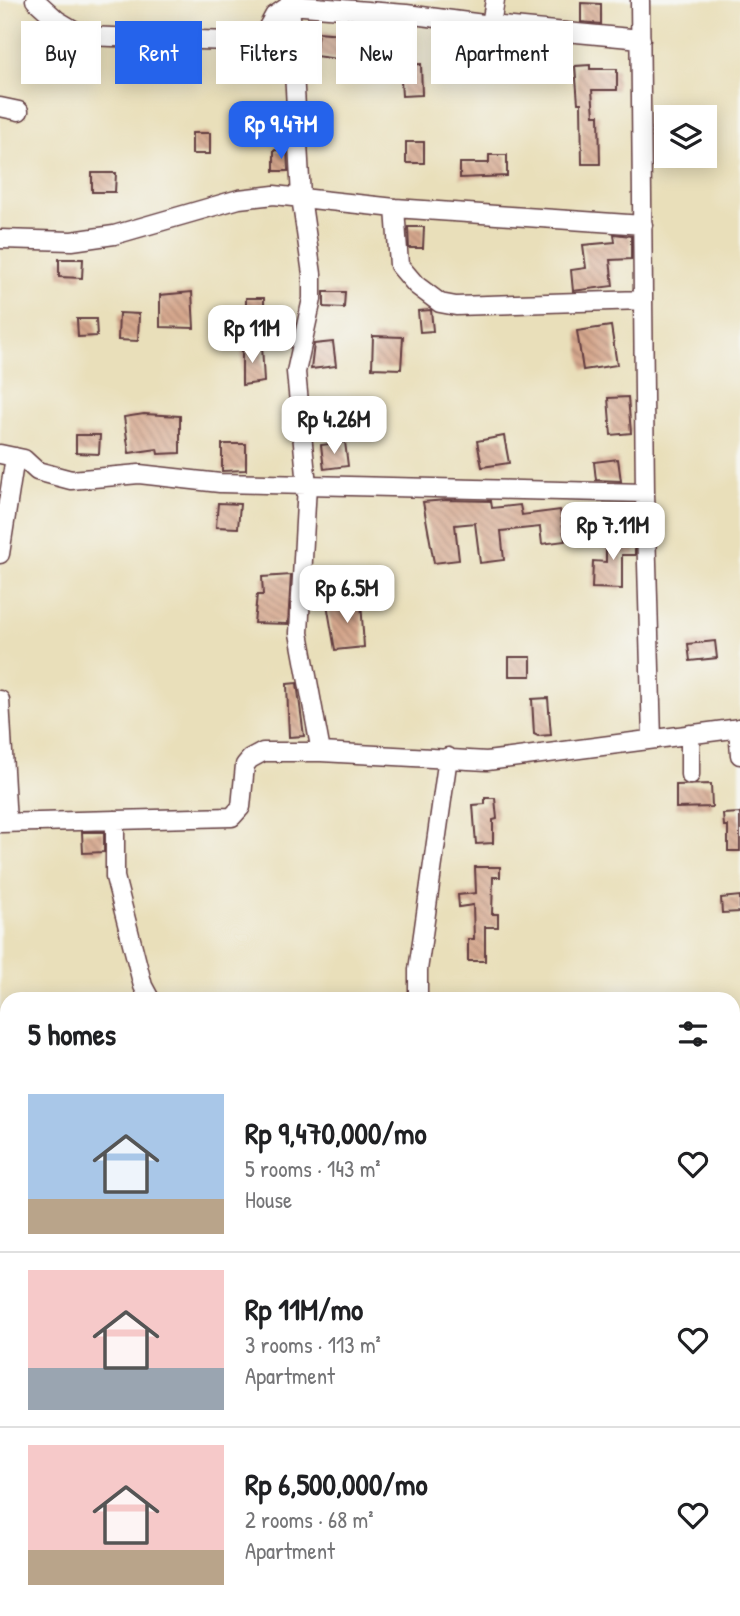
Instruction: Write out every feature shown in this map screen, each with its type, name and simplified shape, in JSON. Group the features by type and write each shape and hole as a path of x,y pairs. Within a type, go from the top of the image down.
{"street":[{"path":"35,0 57,20 84,36 249,41 263,36 274,16 290,3 331,4 456,21"},
{"path":"492,21 495,0"},
{"path":"640,0 645,493 652,738"},
{"path":"290,3 301,197 312,274 312,299 296,372 307,485 299,634 321,752"},
{"path":"573,33 641,39"},
{"path":"0,107 19,111"},
{"path":"0,239 72,241 103,237 184,217 239,199 274,195 395,208 643,225"},
{"path":"395,208 399,265 416,285 440,303 456,306 643,300"},
{"path":"0,554 8,456 24,459 37,471 71,480 139,474 220,483 645,493"},
{"path":"0,700 3,823 232,817 241,807 243,773 250,759 263,752 448,757 487,761 739,728 740,755"},
{"path":"690,734 690,775"},
{"path":"418,992 420,959 428,917 448,757"},
{"path":"115,820 115,877 146,992"}],"building":[{"path":"581,3 601,4 601,24 581,22"},
{"path":"322,32 336,34 336,59 322,57"},
{"path":"417,64 421,64 422,95 402,96 401,84 417,84"},
{"path":"590,65 590,69 617,69 617,90 592,90 594,115 599,115 600,164 582,164 581,103 578,103 575,66"},
{"path":"192,133 210,133 210,154 192,154"},
{"path":"406,142 424,142 424,163 406,163"},
{"path":"274,150 287,151 288,171 274,171"},
{"path":"489,155 507,155 507,176 460,178 460,163 489,163"},
{"path":"92,173 116,173 115,192 92,192"},
{"path":"408,227 424,227 423,248 409,248"},
{"path":"614,234 631,236 631,259 610,260 613,286 573,291 571,270 586,268 583,245 615,242"},
{"path":"59,259 83,259 82,278 59,277"},
{"path":"192,292 194,328 160,327 160,295"},
{"path":"324,292 345,292 344,308 324,307"},
{"path":"246,298 264,298 264,319 246,319"},
{"path":"431,310 433,331 420,332 418,311"},
{"path":"119,313 139,314 138,341 118,340"},
{"path":"77,319 96,319 97,336 78,337"},
{"path":"611,326 617,365 583,370 577,331"},
{"path":"373,336 403,337 401,369 372,368"},
{"path":"333,342 336,366 311,369 314,344"},
{"path":"262,345 264,382 242,385 242,347"},
{"path":"628,397 631,433 611,435 608,398"},
{"path":"144,414 180,416 180,453 158,454 157,449 129,453 124,417"},
{"path":"76,435 100,435 99,454 76,453"},
{"path":"504,436 509,463 482,467 477,441"},
{"path":"345,442 348,466 324,469 321,445"},
{"path":"222,444 246,444 246,470 222,471"},
{"path":"618,459 621,481 596,480 594,462"},
{"path":"491,501 492,508 520,505 522,515 560,510 565,541 542,544 540,527 501,531 504,560 480,563 475,523 455,525 459,560 434,563 423,502"},
{"path":"218,503 240,504 238,528 216,527"},
{"path":"635,534 635,555 622,555 622,589 592,588 593,561 606,562 606,535"},
{"path":"291,575 288,624 254,623 257,595 263,595 262,577"},
{"path":"361,601 364,647 335,650 327,604"},
{"path":"715,641 717,658 690,661 688,644"},
{"path":"509,657 531,657 531,676 509,676"},
{"path":"297,683 304,736 289,737 287,684"},
{"path":"548,698 551,735 538,736 534,734 532,699"},
{"path":"711,784 712,807 676,808 676,785"},
{"path":"485,798 495,798 497,819 493,820 493,843 476,844 473,805 485,804"},
{"path":"740,813 740,851 728,851 728,826 724,826 723,814"},
{"path":"82,832 104,832 104,852 83,853"},
{"path":"475,867 500,867 500,877 493,877 492,914 498,914 498,927 485,927 485,961 468,961 468,939 474,939 473,905 459,907 458,895 476,893"},
{"path":"740,896 740,912 722,913 721,898"}]}
